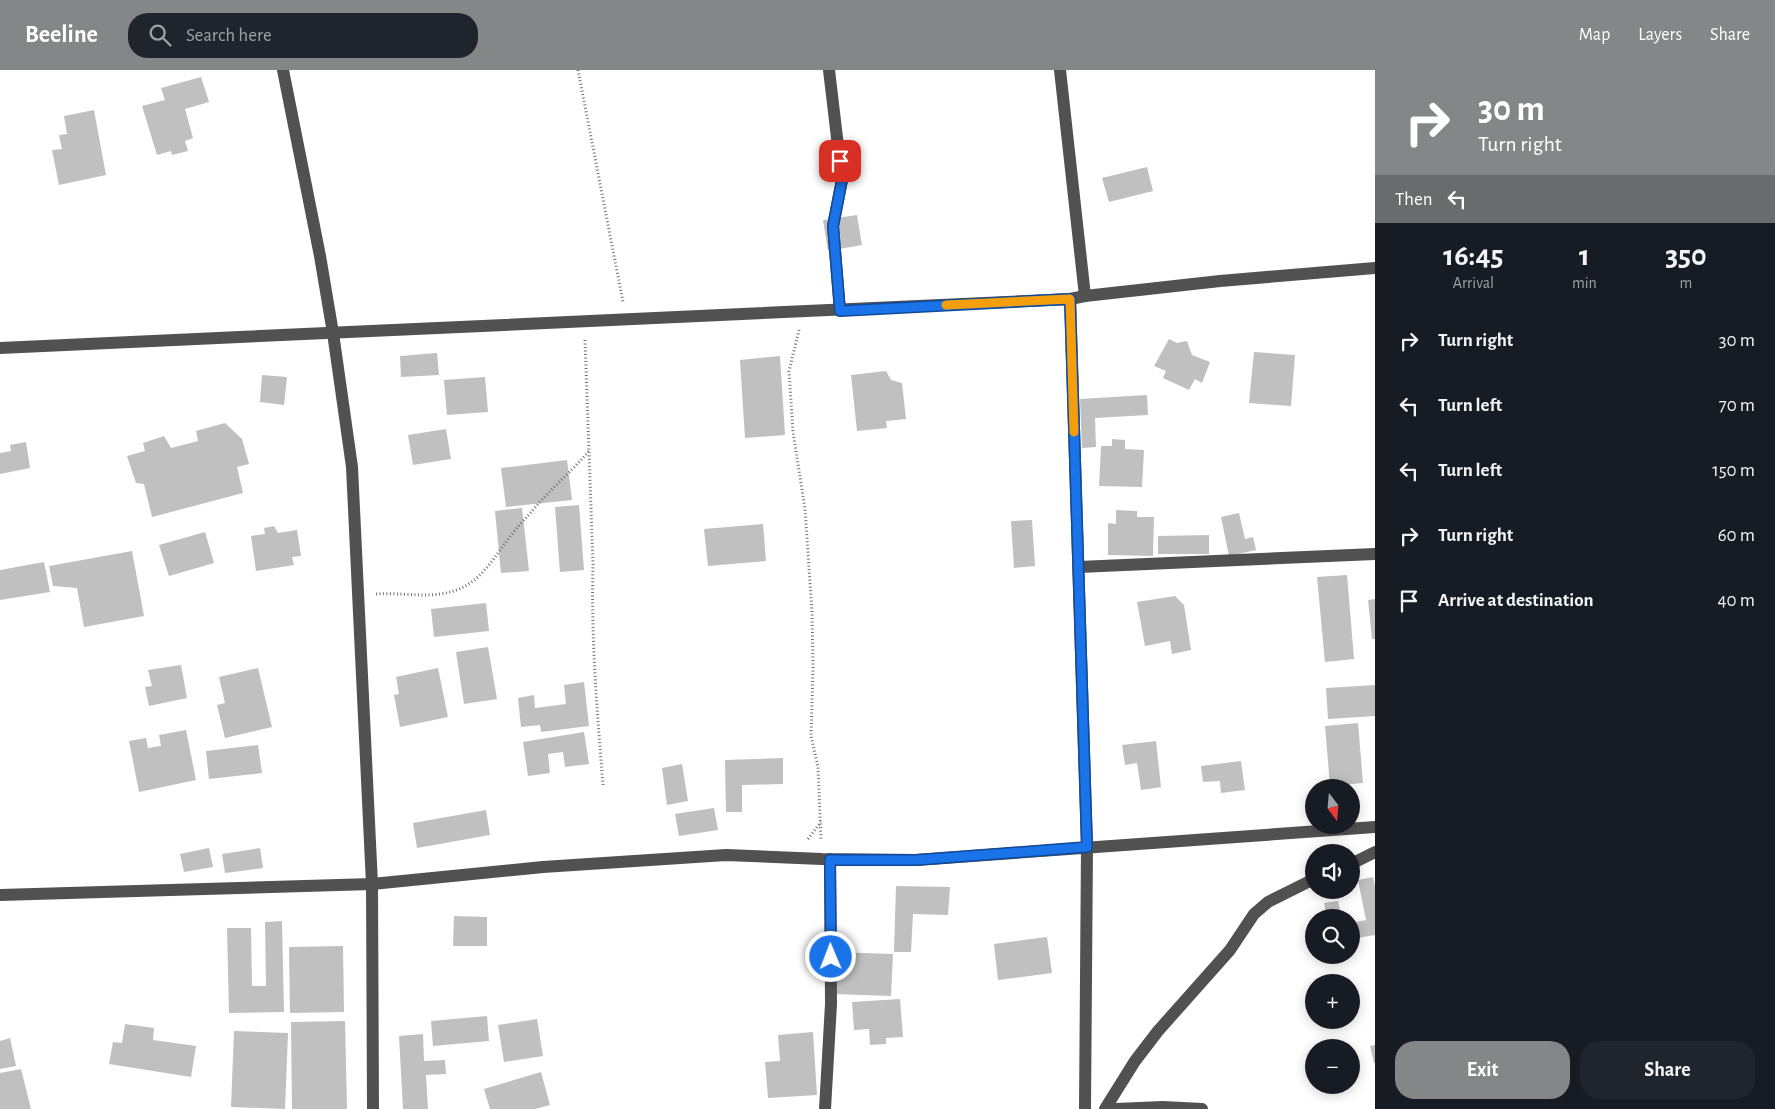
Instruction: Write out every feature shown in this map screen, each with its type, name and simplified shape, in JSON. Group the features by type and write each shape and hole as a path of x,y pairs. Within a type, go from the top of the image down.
{"street":[{"path":"283,70 320,256 352,467 372,884 373,1109"},
{"path":"829,70 842,180 833,226 840,311"},
{"path":"1060,70 1085,296"},
{"path":"0,348 1070,299 1247,278 1375,268"},
{"path":"1070,299 1087,847 1085,1109"},
{"path":"1079,567 1218,559 1375,554"},
{"path":"0,896 372,884 543,867 726,855 916,860 1375,827"},
{"path":"1360,860 1375,852"},
{"path":"825,1109 832,1004 826,859"},
{"path":"1105,1109 1135,1061 1158,1031 1230,950 1254,914 1268,902 1305,884"},
{"path":"1116,1109 1163,1107 1202,1109"}],"path":[{"path":"578,70 626,320"},
{"path":"804,312 789,371 793,432 805,509 812,604 811,736 818,766 826,859"},
{"path":"585,322 593,564 592,610 603,785"},
{"path":"359,595 447,593 460,589 483,572 540,502 573,470 589,451"}],"building":[{"path":"201,77 209,102 185,109 193,138 185,141 188,151 172,155 171,151 157,155 142,106 165,100 161,88"},
{"path":"94,110 106,175 59,185 52,150 62,149 59,135 67,134 64,116"},
{"path":"1147,167 1153,191 1109,202 1102,178"},
{"path":"857,215 862,245 828,251 823,220"},
{"path":"1169,339 1177,343 1187,341 1192,355 1210,362 1202,383 1195,379 1189,390 1163,378 1166,371 1154,366"},
{"path":"1254,352 1295,355 1291,406 1249,403"},
{"path":"437,353 439,375 401,377 400,356"},
{"path":"780,356 785,435 745,438 740,360"},
{"path":"886,371 891,380 902,383 906,419 886,421 887,428 857,431 851,375"},
{"path":"262,375 287,377 284,405 260,402"},
{"path":"485,377 488,412 447,415 444,380"},
{"path":"1147,395 1148,415 1095,418 1096,447 1082,448 1080,399"},
{"path":"225,423 242,439 249,464 237,467 243,493 152,517 144,484 136,483 127,456 145,451 143,443 164,436 171,448 198,441 196,431"},
{"path":"446,429 451,459 413,465 408,435"},
{"path":"1112,439 1125,440 1125,449 1144,450 1142,487 1099,486 1101,446 1112,446"},
{"path":"26,442 30,468 0,474 0,453 11,451 10,445"},
{"path":"567,460 572,500 506,507 501,468"},
{"path":"579,505 584,570 560,572 555,507"},
{"path":"522,508 529,571 501,573 495,511"},
{"path":"1116,510 1137,511 1137,517 1154,517 1153,556 1108,555 1108,523 1116,524"},
{"path":"1239,513 1245,539 1253,537 1256,550 1229,556 1221,517"},
{"path":"1032,520 1035,566 1014,568 1011,521"},
{"path":"763,524 766,561 708,566 704,529"},
{"path":"274,526 278,533 297,530 301,556 292,557 294,565 256,571 251,536 265,534 264,528"},
{"path":"205,532 214,563 169,576 159,545"},
{"path":"1209,535 1209,554 1158,554 1158,536"},
{"path":"132,551 144,616 84,627 77,588 53,586 49,566"},
{"path":"44,562 50,592 0,600 0,570"},
{"path":"1347,575 1354,659 1325,662 1317,577"},
{"path":"1175,596 1184,605 1191,650 1172,654 1170,641 1145,646 1137,602"},
{"path":"1375,599 1375,639 1372,639 1368,600"},
{"path":"486,603 489,631 434,637 431,609"},
{"path":"488,647 497,699 464,704 456,652"},
{"path":"181,665 187,698 149,706 145,687 152,686 148,670"},
{"path":"258,668 272,727 225,738 217,705 225,703 219,677"},
{"path":"438,668 448,717 400,727 394,695 399,694 396,677"},
{"path":"584,682 589,726 541,732 540,725 521,727 518,698 534,695 535,708 566,704 564,685"},
{"path":"1375,685 1375,716 1328,719 1326,688"},
{"path":"1358,723 1363,783 1360,783 1360,779 1329,779 1325,726"},
{"path":"186,730 196,780 139,792 129,741 146,738 148,748 161,746 159,735"},
{"path":"584,732 589,764 565,767 563,752 548,754 550,773 528,776 523,742"},
{"path":"1156,741 1161,787 1141,790 1137,763 1125,765 1122,745"},
{"path":"258,745 262,773 209,779 206,751"},
{"path":"783,758 783,784 742,785 742,812 726,812 725,760"},
{"path":"1241,761 1245,790 1221,793 1220,781 1203,782 1201,766"},
{"path":"682,764 688,801 667,805 662,768"},
{"path":"714,808 718,830 679,836 675,814"},
{"path":"486,810 490,835 417,848 413,823"},
{"path":"209,848 213,867 184,872 180,854"},
{"path":"260,848 263,868 225,873 222,854"},
{"path":"1373,877 1375,886 1375,935 1360,938 1360,921 1366,920 1360,890 1360,880"},
{"path":"896,886 950,887 948,915 913,914 911,952 894,952"},
{"path":"1338,901 1340,909 1325,909 1324,903"},
{"path":"454,916 487,917 487,946 453,946"},
{"path":"282,921 284,1012 229,1013 227,928 251,928 252,986 266,986 265,922"},
{"path":"1047,937 1052,973 998,980 994,944"},
{"path":"343,946 344,1012 290,1013 289,947"},
{"path":"835,952 893,954 891,996 833,994"},
{"path":"900,999 903,1037 886,1038 886,1044 870,1045 869,1029 854,1030 852,1002"},
{"path":"487,1016 489,1041 433,1046 431,1021"},
{"path":"537,1019 543,1056 504,1062 498,1025"},
{"path":"345,1021 347,1109 292,1109 291,1022"},
{"path":"125,1024 154,1028 153,1040 196,1046 191,1077 109,1064 113,1042 122,1043"},
{"path":"234,1031 288,1033 285,1109 231,1107"},
{"path":"813,1032 817,1095 768,1098 765,1062 780,1061 778,1035"},
{"path":"423,1034 424,1061 445,1060 446,1074 426,1075 428,1109 403,1109 399,1036"},
{"path":"10,1038 16,1066 0,1069 0,1041"},
{"path":"1375,1045 1375,1063 1374,1063 1370,1046"},
{"path":"21,1069 31,1109 0,1109 0,1073"},
{"path":"541,1072 550,1105 535,1109 490,1109 484,1089"}],"slow traffic":[{"path":"946,305 1070,299 1074,432"}],"route":[{"path":"831,957 830,860 916,860 1087,847 1070,299 840,311 833,226 842,180 840,161"}]}
